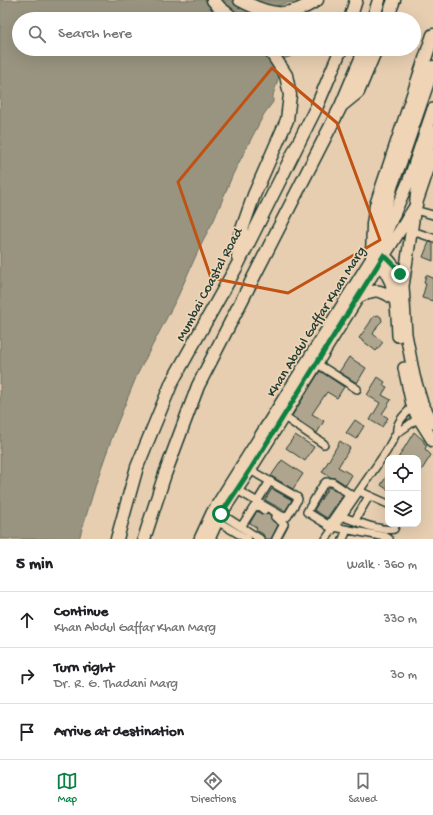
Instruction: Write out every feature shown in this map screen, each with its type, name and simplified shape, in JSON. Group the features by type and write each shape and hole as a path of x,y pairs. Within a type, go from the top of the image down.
{"highway":[{"path":"213,0 225,12"},
{"path":"240,0 258,10 271,12"},
{"path":"291,12 306,8 317,0"},
{"path":"352,12 356,0"},
{"path":"375,12 379,0"},
{"path":"390,12 394,0"},
{"path":"379,254 373,224 376,205 433,35"},
{"path":"238,264 240,235 254,195 287,120 290,95 286,75 274,56"},
{"name":"Mumbai Coastal Road","path":"117,539 137,468 172,382 238,264 317,106 338,56"},
{"path":"144,539 165,474 198,386 341,106 362,56"},
{"path":"341,106 358,92 373,56"},
{"path":"379,254 382,219 392,184 433,67"},
{"path":"415,207 419,173 433,132"}],"main road":[{"name":"Khan Abdul Gaffar Khan Marg","path":"209,539 219,517 357,298 379,254 409,180 433,109"},
{"name":"Khan Abdul Gaffar Khan Marg","path":"200,539 212,513 379,254 415,207 433,155"},
{"path":"403,286 415,207"},
{"path":"379,254 395,266 400,274 403,286 407,362"},
{"path":"379,254 393,288 399,341 407,362 420,410 433,441"},
{"path":"357,298 366,293 377,290 394,299"},
{"path":"420,410 433,423"}],"street":[{"path":"415,207 433,215"},
{"path":"412,231 433,238"},
{"path":"316,363 357,389"},
{"path":"397,432 411,422 420,410"},
{"path":"326,539 332,527 354,494 386,452 397,432 397,427 400,422 420,410"},
{"path":"283,416 324,444"},
{"path":"237,490 282,516 287,517 298,498 250,470"},
{"path":"257,502 270,481"},
{"path":"385,503 369,496 354,494 332,482 326,482 307,512 332,527 386,537 389,539"},
{"path":"332,527 341,516 354,494"},
{"path":"355,520 369,496"},
{"path":"241,527 254,507 259,506 284,523 276,539"},
{"path":"341,516 386,530 394,529 395,527"},
{"path":"219,517 241,527 260,539"},
{"path":"219,517 247,539"},
{"path":"343,539 348,530"}],"highlighted area":[{"path":"272,68 337,123 380,240 288,293 211,278 178,182"}],"shaded area":[{"path":"0,0 305,0 282,4 274,8 274,12 12,12 12,56 292,56 281,60 279,76 273,95 273,102 264,114 233,174 214,220 202,242 178,296 137,375 115,429 98,477 79,539 0,539"}],"building":[{"path":"429,242 433,243 433,261 423,257"},
{"path":"426,275 433,278 433,301 422,298 426,284 424,283"},
{"path":"378,315 381,317 382,321 373,334 383,342 376,351 359,338 373,317"},
{"path":"349,357 366,368 357,383 339,372"},
{"path":"320,371 344,387 337,398 327,392 312,414 324,421 317,433 292,416"},
{"path":"378,377 385,382 383,385 387,387 382,395 391,400 382,414 388,418 382,427 370,420 380,403 367,395"},
{"path":"355,420 364,426 356,439 346,433"},
{"path":"414,432 427,445 425,449 431,455 421,471 421,455 400,455"},
{"path":"295,435 314,447 305,461 286,448"},
{"path":"340,441 350,448 338,467 352,475 346,485 322,472"},
{"path":"282,460 303,474 293,489 271,476"},
{"path":"385,479 385,488 381,485"},
{"path":"329,487 343,495 327,518 314,510"},
{"path":"272,489 292,500 285,511 265,500"},
{"path":"257,511 263,515 268,513 271,519 278,525 271,539 265,539 263,534 256,530 257,528 250,523"}],"route":[{"path":"221,514 384,255 395,266 400,274"}]}
